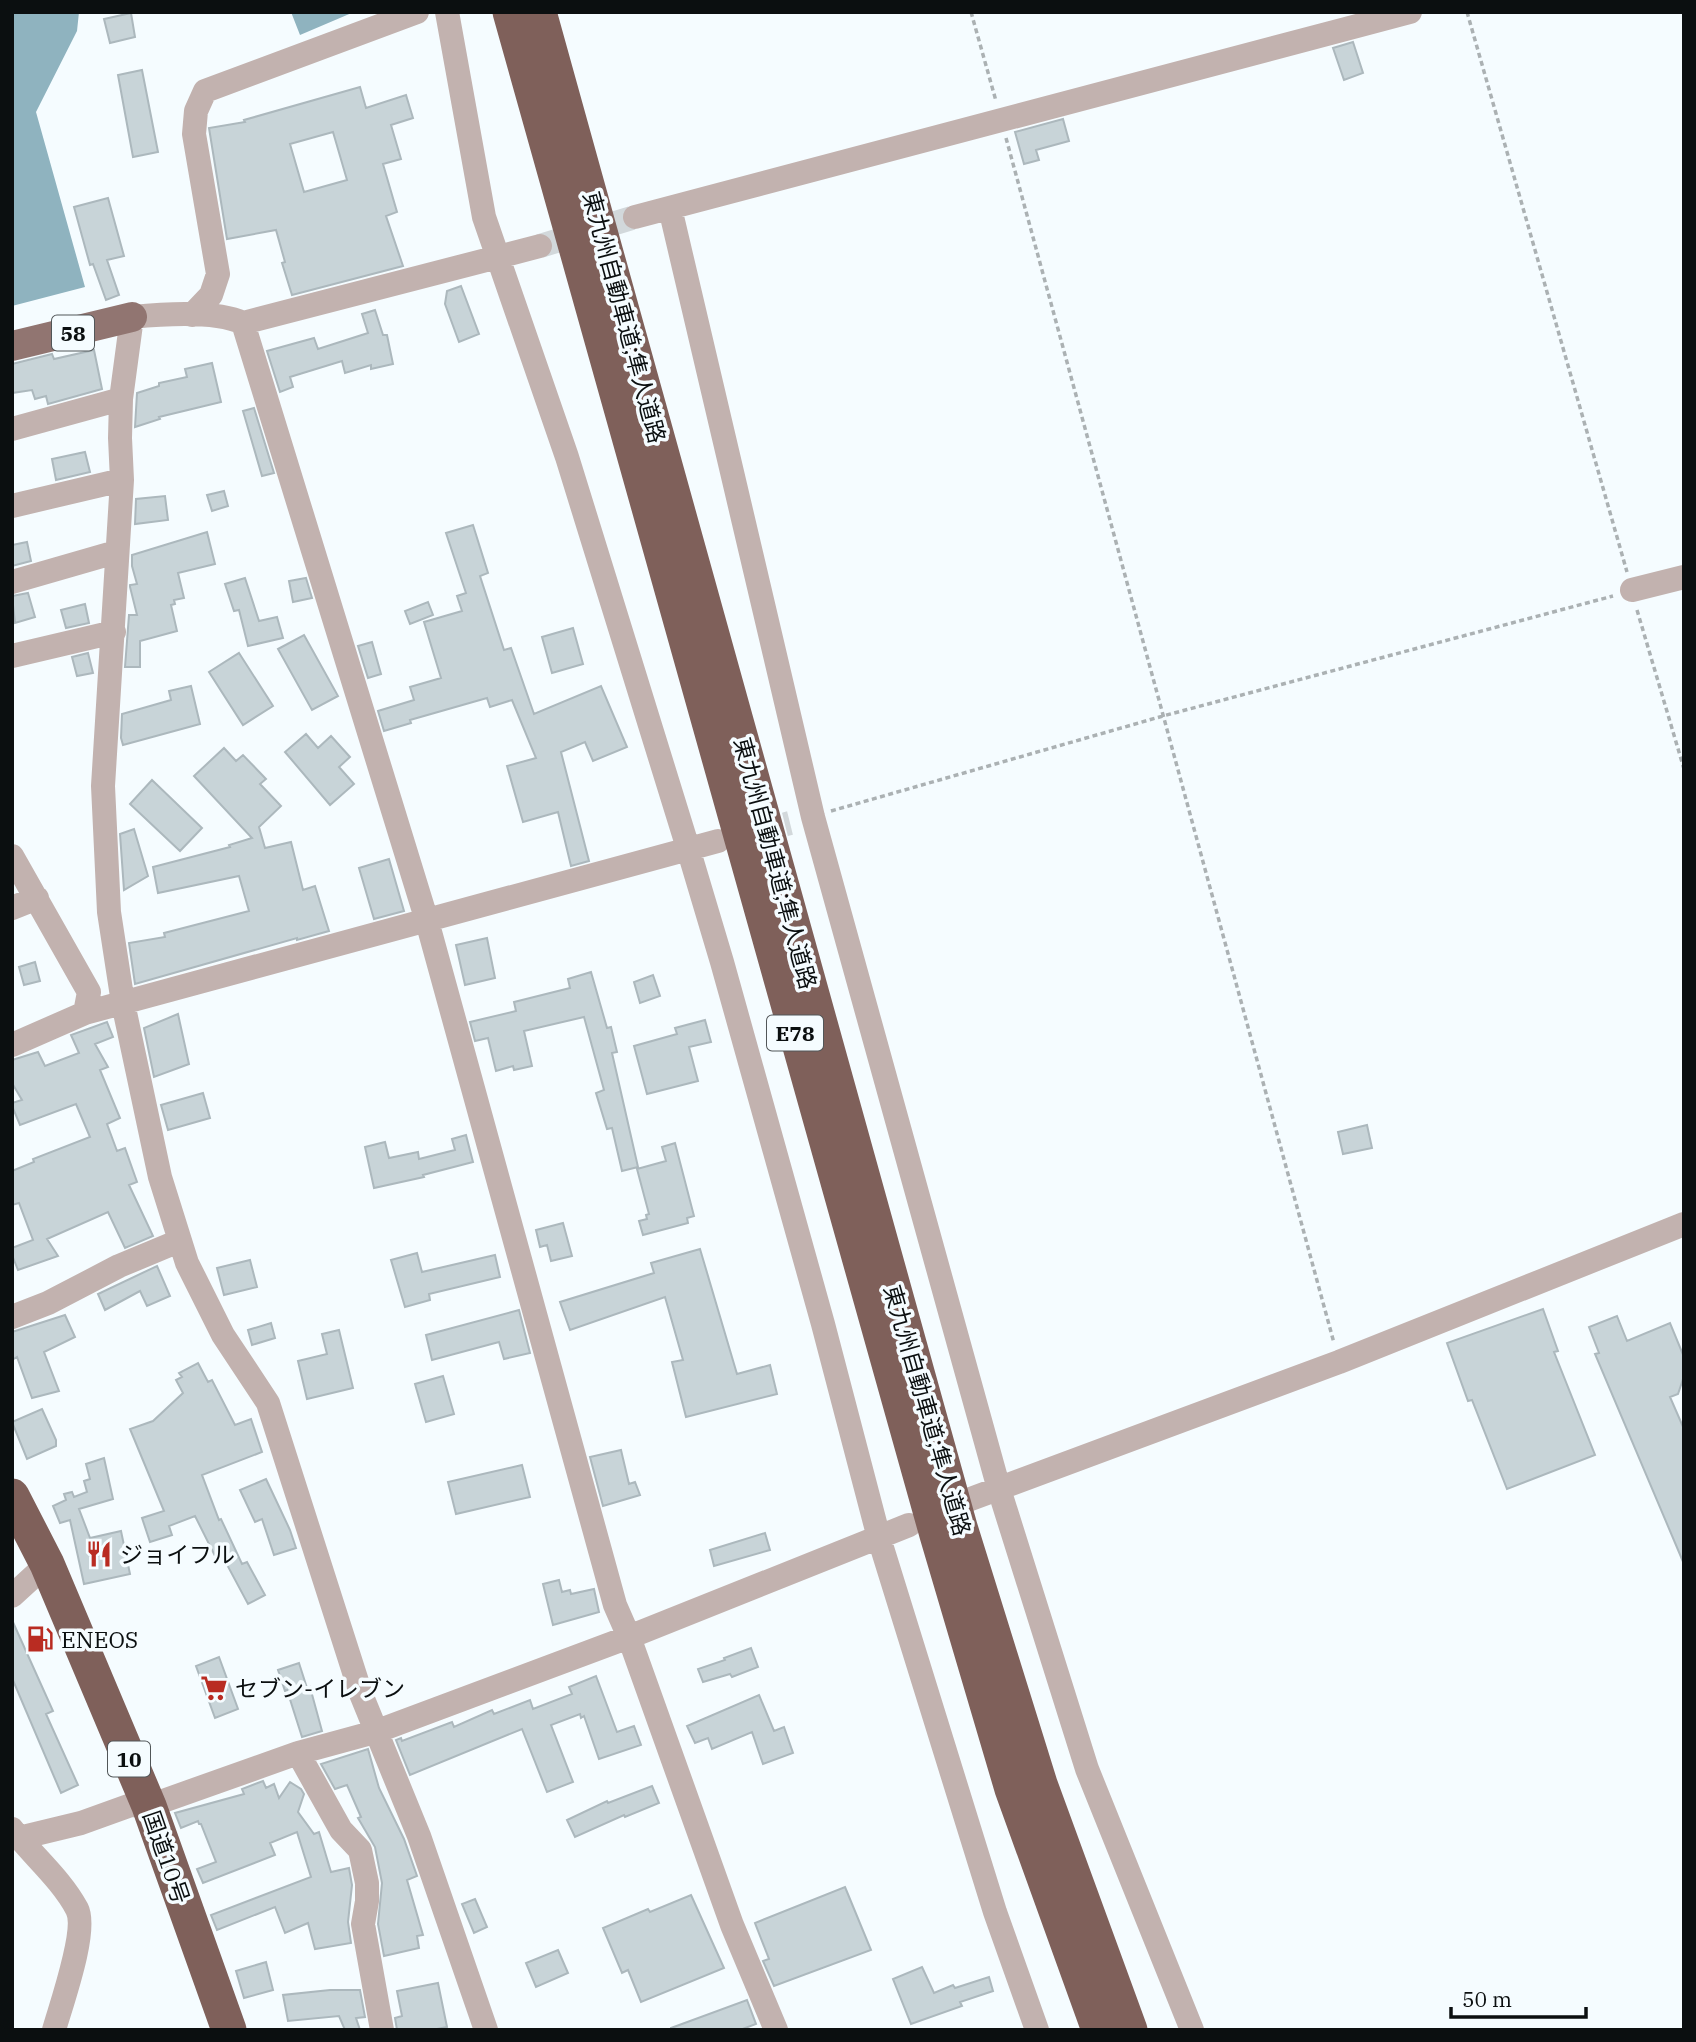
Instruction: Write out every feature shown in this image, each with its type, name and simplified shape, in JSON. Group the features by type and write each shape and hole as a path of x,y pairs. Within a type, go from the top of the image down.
{"highway":[{"name":"東九州自動車道;隼人道路","path":"526,18 848,1224 940,1548 1012,1789 1099,2030"},
{"name":"東九州自動車道;隼人道路","path":"526,18 960,1527 1040,1784 1130,2030"},
{"name":"国道10号","path":"12,1496 47,1564 149,1805 229,2030"}],"main road":[{"name":"58","path":"12,346 132,317"}],"street":[{"path":"192,316 211,296 218,275 194,134 196,111 205,92 417,12"},
{"path":"447,12 484,217 567,457 688,848 820,1311 879,1538 995,1912 1037,2030"},
{"path":"635,217 1410,12"},
{"path":"670,208 813,817 999,1489 1087,1769 1192,2030"},
{"path":"486,2030 419,1836 375,1732 268,1403 223,1335 179,1241 160,1177 123,1003 109,912 103,786 122,480 121,399 132,317 152,315 232,318 243,323 540,246"},
{"path":"243,323 427,921 615,1605 629,1637 732,1925 776,2030"},
{"path":"12,429 121,399"},
{"path":"12,506 122,480"},
{"path":"12,582 116,552"},
{"path":"1632,590 1684,577"},
{"path":"12,656 114,632"},
{"path":"12,1045 85,1013 718,841"},
{"path":"12,856 89,992 85,1013"},
{"path":"12,908 37,898"},
{"path":"968,1500 1339,1362 1684,1224"},
{"path":"12,1317 48,1303 119,1266 179,1241"},
{"path":"15,1833 81,1823 131,1805 149,1805 298,1753 375,1732 629,1637 909,1525"},
{"path":"12,1596 47,1564"},
{"path":"298,1753 341,1830 360,1850 367,1883 363,1924 382,2030"},
{"path":"15,1833 61,1885 79,1912 79,1942 54,2030"}],"path":[{"path":"971,12 1339,1362"},
{"path":"1467,12 1684,769"},
{"path":"813,817 1163,716 1632,590"}],"water":[{"path":"12,12 79,12 77,31 36,112 85,287 12,306"},
{"path":"291,12 354,12 300,35"}],"building":[{"path":"131,13 135,37 110,43 104,19"},
{"path":"1353,42 1363,73 1344,80 1333,48"},
{"path":"142,70 158,152 133,157 118,75"},
{"path":"360,87 366,108 406,95 413,118 391,125 401,159 383,164 397,212 386,216 403,266 292,295 276,230 227,239 209,128 245,122 244,120","holes":["333,132 347,180 304,192 290,144"]},
{"path":"1063,119 1069,141 1036,150 1039,160 1024,164 1015,132"},
{"path":"108,198 124,256 107,260 119,295 106,300 93,264 90,265 74,207"},
{"path":"461,286 479,334 459,342 445,304 447,291"},
{"path":"375,310 383,335 387,335 393,364 371,369 371,365 345,373 342,361 290,377 293,387 280,392 267,351 314,338 318,349 368,333 362,314"},
{"path":"94,350 102,389 48,404 46,396 35,399 32,390 12,393 12,364 52,354 54,359"},
{"path":"212,363 221,402 159,417 160,419 135,427 137,393 159,386 159,383 187,377 185,369"},
{"path":"254,408 274,473 262,476 243,411"},
{"path":"85,452 90,472 56,480 52,459"},
{"path":"224,491 228,506 212,511 207,495"},
{"path":"165,496 168,520 135,524 136,499"},
{"path":"473,525 488,573 480,576 504,650 511,648 534,714 601,686 627,747 593,761 585,742 561,752 589,861 571,866 558,812 523,822 507,766 536,758 512,700 490,707 487,698 410,720 411,723 384,731 378,711 414,700 410,687 441,678 424,622 462,611 457,596 466,593 446,533"},
{"path":"207,532 215,564 178,573 184,598 174,600 175,604 171,605 177,631 140,641 140,667 125,667 129,615 137,615 130,587 137,584 132,555"},
{"path":"27,542 31,561 12,566 12,545"},
{"path":"245,578 259,621 277,617 283,638 248,646 239,610 234,611 225,584"},
{"path":"306,578 312,598 293,602 289,581"},
{"path":"28,593 35,617 15,623 12,596"},
{"path":"428,602 433,615 410,624 405,611"},
{"path":"85,604 89,623 66,628 61,610"},
{"path":"573,628 583,664 552,673 542,637"},
{"path":"304,635 338,696 312,710 278,649"},
{"path":"372,642 381,674 368,678 358,646"},
{"path":"88,653 93,673 77,676 72,657"},
{"path":"239,653 273,706 243,725 209,672"},
{"path":"191,686 200,724 123,745 122,714 171,700 169,691"},
{"path":"306,734 318,748 331,736 350,757 339,767 354,784 330,805 285,752"},
{"path":"224,748 236,761 243,755 266,779 260,784 281,806 259,827 265,848 291,842 303,890 315,886 329,931 135,984 129,943 165,937 164,933 249,911 239,876 158,893 153,867 230,847 229,845 252,838 194,776"},
{"path":"152,780 202,828 180,851 130,804"},
{"path":"134,829 148,876 124,890 120,834"},
{"path":"389,859 404,911 374,919 359,868"},
{"path":"487,938 495,978 465,985 456,945"},
{"path":"35,962 40,981 24,985 19,967"},
{"path":"591,972 607,1028 611,1027 617,1052 612,1053 638,1167 622,1171 612,1128 607,1129 596,1093 604,1090 584,1017 524,1031 532,1066 514,1070 513,1066 496,1071 488,1038 475,1041 470,1022 516,1011 514,1002 570,988 568,979"},
{"path":"653,975 660,996 640,1003 634,982"},
{"path":"178,1014 189,1064 154,1077 144,1028"},
{"path":"705,1020 711,1042 689,1047 698,1081 647,1094 634,1046 677,1034 675,1028"},
{"path":"107,1022 113,1037 95,1044 108,1067 100,1070 120,1118 107,1124 117,1151 125,1148 137,1182 129,1185 153,1236 125,1248 108,1212 47,1239 58,1256 18,1270 12,1248 33,1240 19,1203 12,1205 12,1171 34,1162 33,1159 90,1137 76,1104 20,1125 12,1106 12,1103 22,1100 12,1083 12,1060 38,1052 45,1066 79,1053 71,1035"},
{"path":"203,1093 210,1118 168,1130 161,1105"},
{"path":"1367,1125 1372,1148 1343,1154 1338,1132"},
{"path":"466,1135 473,1162 374,1188 365,1147 385,1142 389,1158 418,1152 419,1159 455,1150 452,1139"},
{"path":"675,1143 694,1216 687,1218 688,1223 643,1235 639,1221 647,1219 646,1215 649,1214 637,1169 666,1161 662,1147"},
{"path":"563,1223 572,1256 551,1261 547,1245 540,1247 536,1230"},
{"path":"700,1249 737,1374 770,1365 777,1394 686,1417 672,1362 683,1360 665,1297 570,1330 560,1302 654,1273 651,1263"},
{"path":"417,1253 422,1272 495,1255 500,1277 429,1294 430,1300 405,1307 391,1260"},
{"path":"250,1260 257,1287 224,1295 217,1268"},
{"path":"157,1266 170,1296 147,1306 140,1291 105,1310 98,1294"},
{"path":"1543,1309 1558,1351 1554,1352 1595,1455 1507,1489 1472,1400 1468,1401 1447,1343"},
{"path":"519,1310 530,1353 504,1359 499,1342 432,1360 426,1335"},
{"path":"65,1315 75,1337 44,1352 59,1391 32,1398 17,1357 12,1360 12,1332"},
{"path":"1617,1316 1627,1341 1670,1323 1684,1357 1684,1376 1678,1394 1670,1397 1684,1429 1684,1564 1595,1354 1599,1353 1589,1327"},
{"path":"271,1323 275,1338 252,1345 248,1330"},
{"path":"339,1330 353,1388 307,1399 298,1361 327,1354 322,1334"},
{"path":"198,1363 208,1382 212,1380 235,1425 251,1419 262,1452 202,1475 219,1520 221,1519 242,1564 247,1562 265,1595 248,1604 224,1559 218,1562 195,1516 169,1526 172,1535 150,1542 142,1518 164,1511 130,1429 153,1421 183,1393 176,1380 182,1377 179,1373"},
{"path":"443,1376 454,1414 426,1422 415,1384"},
{"path":"42,1409 56,1440 56,1446 27,1459 12,1422"},
{"path":"621,1450 629,1484 635,1482 640,1495 603,1506 590,1457"},
{"path":"104,1458 113,1499 79,1509 90,1538 121,1531 130,1574 84,1584 70,1520 60,1523 53,1506 66,1500 64,1494 72,1492 74,1497 87,1492 84,1481 90,1479 86,1464"},
{"path":"522,1465 530,1497 456,1514 448,1482"},
{"path":"266,1479 296,1548 274,1555 262,1519 255,1522 240,1490"},
{"path":"765,1533 770,1550 714,1566 710,1550"},
{"path":"559,1580 562,1592 570,1590 571,1594 594,1589 599,1612 553,1625 543,1584"},
{"path":"12,1620 53,1711 46,1714 78,1785 61,1793 12,1678"},
{"path":"751,1648 758,1667 732,1677 730,1674 703,1682 698,1669"},
{"path":"219,1657 238,1709 215,1718 196,1666"},
{"path":"299,1663 307,1688 310,1687 322,1731 302,1737 278,1670"},
{"path":"596,1676 617,1732 634,1726 641,1745 599,1759 584,1716 581,1718 580,1714 551,1725 573,1782 547,1792 522,1729 410,1775 396,1740 401,1738 402,1741 452,1722 454,1727 492,1710 494,1714 530,1700 533,1709 572,1694 569,1687"},
{"path":"759,1695 774,1731 784,1727 793,1753 763,1764 752,1732 712,1749 708,1738 695,1743 687,1726"},
{"path":"368,1749 379,1788 404,1839 417,1876 407,1880 423,1935 417,1936 419,1948 384,1956 378,1924 382,1883 375,1847 358,1818 361,1817 347,1785 335,1789 321,1764"},
{"path":"263,1781 266,1788 274,1784 279,1798 290,1782 301,1789 304,1794 298,1812 314,1834 319,1832 331,1872 349,1868 352,1885 348,1922 351,1943 315,1949 308,1923 285,1933 275,1907 217,1930 211,1915 311,1877 297,1832 270,1843 275,1855 203,1883 197,1869 216,1862 201,1824 198,1821 181,1828 175,1813 244,1794 242,1789"},
{"path":"652,1786 659,1803 575,1837 567,1820 607,1801 608,1803"},
{"path":"845,1887 871,1950 774,1986 763,1961 769,1959 755,1923"},
{"path":"691,1895 724,1968 641,2002 628,1970 622,1973 603,1928"},
{"path":"475,1899 487,1927 474,1933 462,1904"},
{"path":"558,1950 568,1973 536,1987 526,1963"},
{"path":"266,1962 273,1990 244,1998 236,1971"},
{"path":"922,1967 934,1993 953,1985 955,1988 989,1977 993,1991 960,2002 962,2006 911,2024 893,1979"},
{"path":"438,1983 447,2027 397,2030 395,2018 402,2016 397,1991"},
{"path":"360,1990 365,2017 356,2018 360,2030 345,2030 339,2016 288,2021 283,1995"},
{"path":"747,2000 756,2024 740,2030 671,2030 671,2028"}],"tunnel":[{"path":"540,246 635,217"},
{"path":"750,833 790,823"}],"place":[{"name":"ジョイフル","path":"99,1554"},
{"name":"ENEOS","path":"40,1639"},
{"name":"セブン-イレブン","path":"214,1688"}]}
